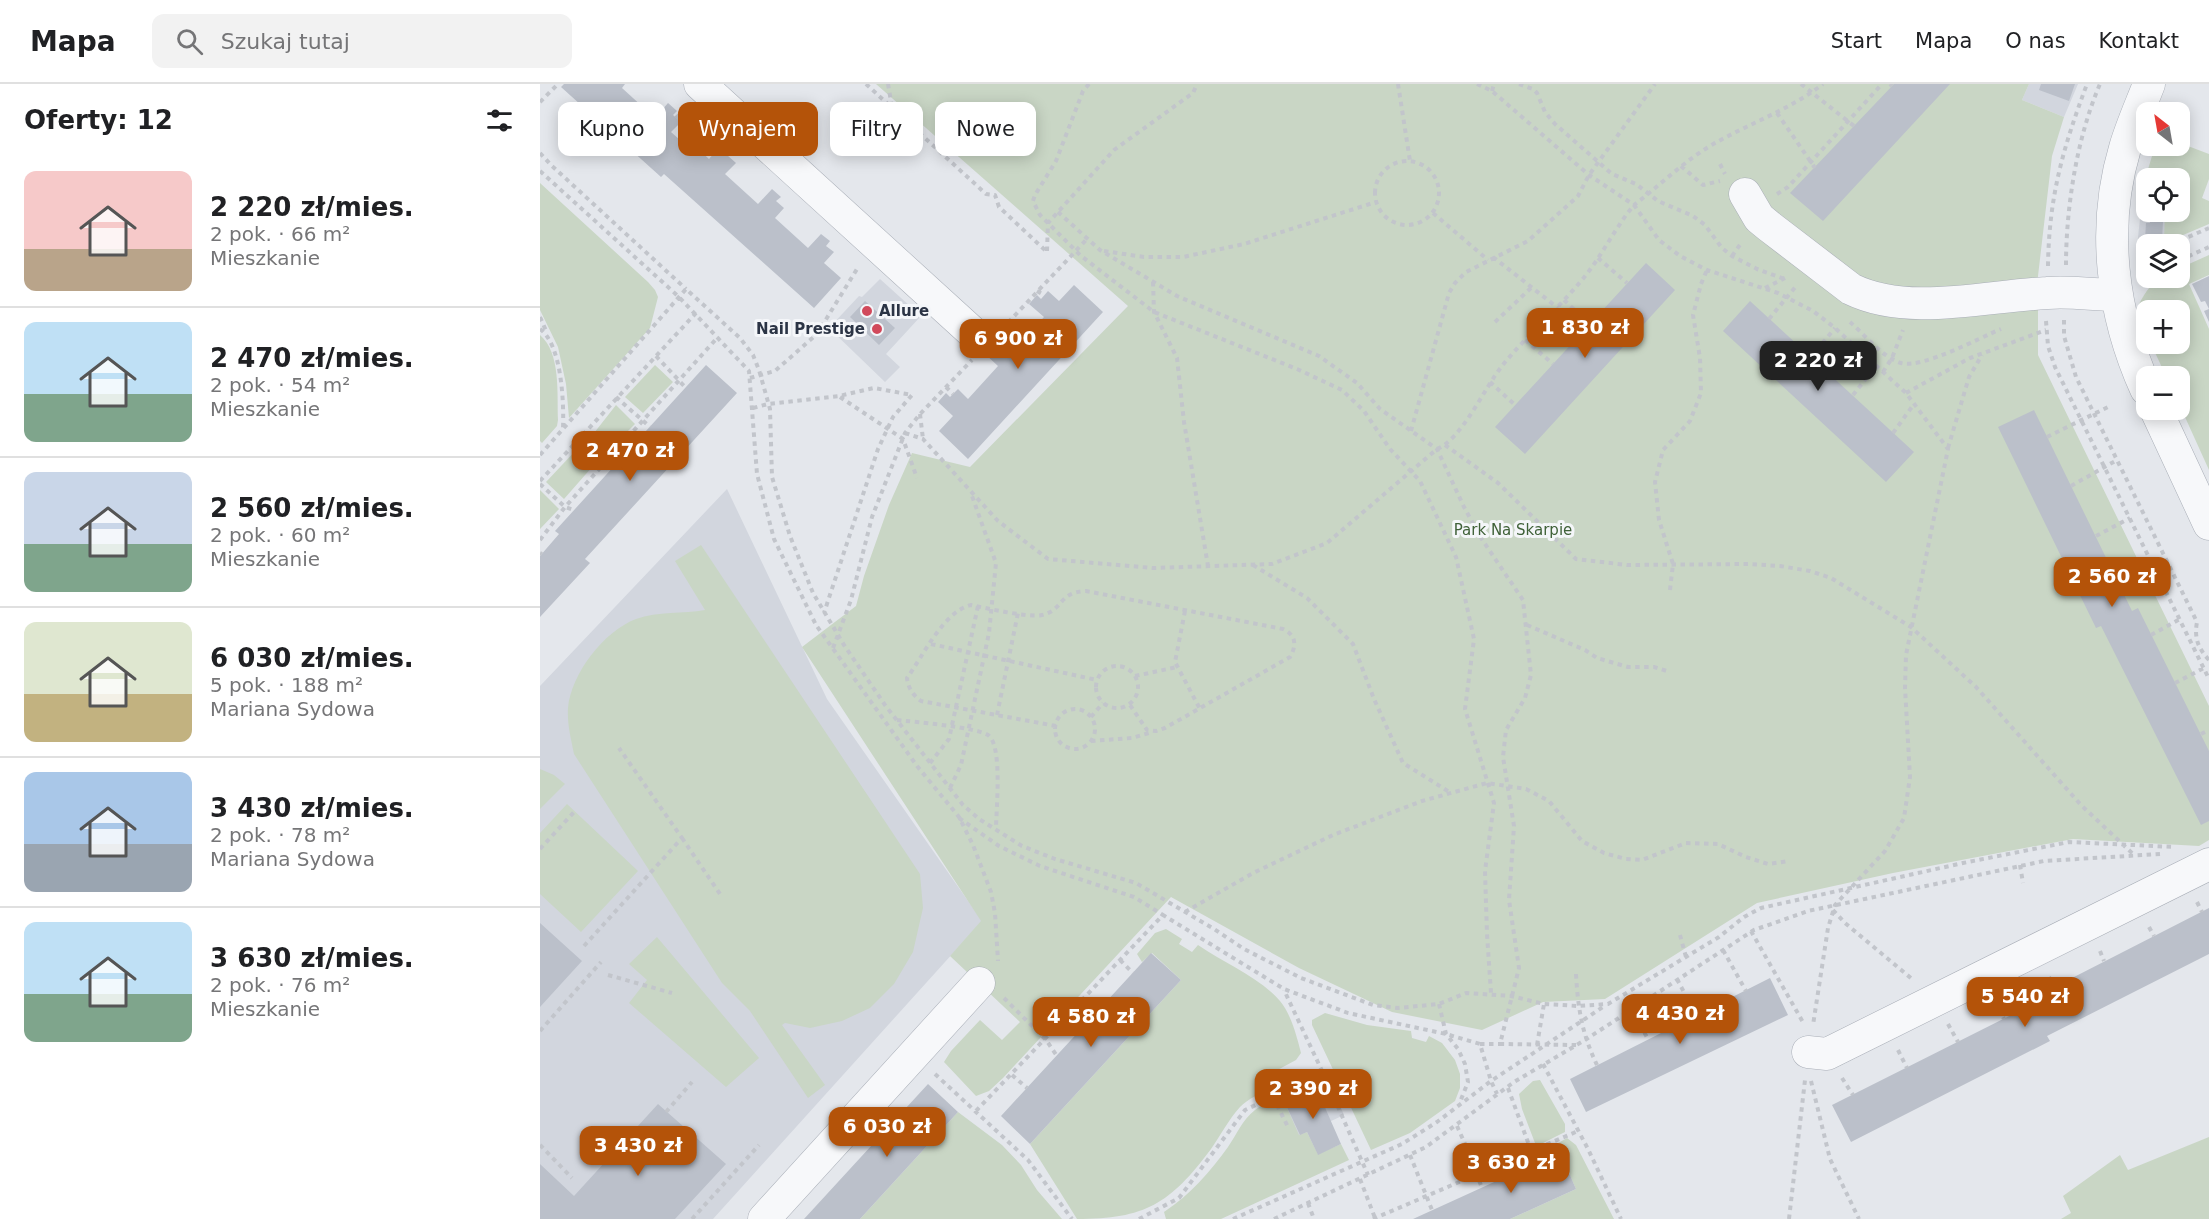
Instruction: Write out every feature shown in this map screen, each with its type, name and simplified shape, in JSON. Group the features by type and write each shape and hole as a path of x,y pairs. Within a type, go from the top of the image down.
{"street":[{"path":"700,84 972,332"},
{"path":"2138,366 2121,319 2111,238 2115,192 2125,148 2149,84"},
{"path":"1760,195 1759,218 1851,289 1863,295 1914,304 2056,292 2117,295"},
{"path":"2161,420 2209,524"},
{"path":"1808,1052 1827,1054 2209,864"},
{"path":"764,1219 917,1050 993,984"}],"path":[{"path":"540,102 558,84"},
{"path":"866,84 886,102"},
{"path":"888,84 891,102"},
{"path":"1089,84 1083,91 1056,161 1035,195 1033,201 1035,208 1080,255 1154,312 1297,369 1342,390 1364,411 1390,449 1420,481 1456,556 1474,639 1465,709 1494,803 1485,871 1491,993"},
{"path":"923,136 986,194 995,195 999,207 1047,252 1048,223 1114,150 1193,93 1197,84"},
{"path":"1398,84 1410,161"},
{"path":"1477,84 1491,91 1589,175 1634,206 1659,240 1680,256 1707,270 1786,297 1813,311 1835,328 1906,393 1948,449"},
{"path":"1491,91 1494,84"},
{"path":"1412,430 1449,293 1455,283 1466,272 1528,241 1578,196 1589,175 1655,84"},
{"path":"1801,84 1854,126"},
{"path":"833,648 851,600 872,517 905,433 923,439 999,521 1048,559 1153,568 1272,564 1328,543 1437,449 1445,446 1466,422 1490,382 1514,351 1558,308 1583,279 1619,223 1634,206 1710,146 1777,113 1823,84"},
{"path":"1760,195 1788,187 1882,84"},
{"path":"2087,84 2066,140 2053,194 2049,242 2064,336 2076,377 2197,622 2196,646 2209,660"},
{"path":"2100,84 2081,143 2056,292 2046,330 2051,356 2180,619 2196,646 2209,679"},
{"path":"1777,113 1815,168"},
{"path":"540,153 740,339 753,355 768,404 772,477 813,593 896,720 963,805 1022,846 1056,859 1136,883 1252,953 1301,978 1373,1005 1398,1008 1439,1004 1466,993 1491,993 1544,1004 1578,1006 1608,1004"},
{"path":"1410,161 1420,163 1428,169 1438,184 1440,194 1433,213 1419,223 1401,225 1385,217 1376,202 1376,184 1380,176 1393,164 1410,161"},
{"path":"1682,166 1701,184 1707,185 1728,178 1720,164"},
{"path":"540,171 696,313 749,371 757,474 774,539 816,625 917,766 959,817 973,845 991,892 998,952 993,984 1046,1040 1057,1056"},
{"path":"1100,250 1144,257 1183,257 1244,244 1376,202"},
{"path":"1058,212 1100,250 1177,296 1319,356 1357,383 1380,409 1437,449 1481,538 1523,600 1531,675 1525,698 1506,730 1503,757 1514,826 1509,900 1519,968 1500,1044"},
{"path":"1433,213 1488,260"},
{"path":"2190,236 2209,228"},
{"path":"2190,256 2209,247"},
{"path":"1493,257 1558,308"},
{"path":"1598,258 1627,283"},
{"path":"750,378 775,371 818,334 857,269 849,261"},
{"path":"1670,590 1673,564 1659,520 1655,482 1663,450 1690,421 1701,393 1700,358 1693,315 1707,270"},
{"path":"1154,282 1154,312 1177,358 1184,422 1208,566"},
{"path":"1769,319 1798,284"},
{"path":"1495,322 1532,287"},
{"path":"540,455 686,289"},
{"path":"1037,291 1044,295"},
{"path":"1564,300 1590,324"},
{"path":"1883,372 1892,358 1914,304"},
{"path":"574,510 565,507 540,482 616,397 696,313"},
{"path":"540,317 558,366 564,402 563,429"},
{"path":"1811,357 1835,328"},
{"path":"540,329 547,334"},
{"path":"1906,393 1984,352 2046,330"},
{"path":"540,540 565,507 718,337"},
{"path":"1526,340 1553,364"},
{"path":"1835,905 1885,851 1904,818 1910,777 1905,688 1906,655 1948,449 1969,377 1984,352"},
{"path":"656,356 687,387"},
{"path":"1852,396 1876,366"},
{"path":"1490,382 1515,405"},
{"path":"946,387 953,394"},
{"path":"753,408 768,404 839,396 874,388 912,395 893,417 870,469 824,613"},
{"path":"839,396 903,439 917,478"},
{"path":"616,397 650,427"},
{"path":"1893,433 1914,405"},
{"path":"2047,436 2110,406"},
{"path":"920,414 923,439"},
{"path":"578,441 610,471"},
{"path":"1445,446 1498,483 1576,559 1627,565 1780,566 1810,571 1831,578 1911,627 1976,687 2081,805 2133,854"},
{"path":"2071,486 2117,460"},
{"path":"950,788 961,765 984,655 992,609 996,563 971,492"},
{"path":"2096,536 2130,518"},
{"path":"1253,565 1306,598 1353,644 1374,699 1403,763 1451,793"},
{"path":"2120,586 2155,568"},
{"path":"1056,726 921,701 908,685 907,678 949,617 956,611 971,605 1041,615 1056,607 1068,594 1086,591 1283,629 1293,636 1295,643 1290,657 1165,728 1132,738 1091,741 1080,748 1067,747 1058,739 1056,726 1058,720 1067,711 1080,710 1091,717 1095,729 1091,741"},
{"path":"930,763 949,740 978,606"},
{"path":"1185,610 1175,658 1177,667 1200,709"},
{"path":"997,715 1018,613"},
{"path":"2151,635 2180,619"},
{"path":"1526,624 1585,650 1597,658 1628,667 1654,667 1667,671"},
{"path":"931,644 1097,680"},
{"path":"1116,666 1129,669 1135,676 1139,687 1138,693 1130,705 1116,708 1103,703 1096,690 1097,680 1104,671 1116,666"},
{"path":"1135,676 1177,667"},
{"path":"2175,683 2204,668"},
{"path":"1091,717 1103,703"},
{"path":"1130,705 1143,727 1156,731"},
{"path":"896,720 968,729 988,735 994,743 997,763 996,829"},
{"path":"2201,734 2209,730"},
{"path":"619,748 720,894"},
{"path":"1185,912 1253,873 1333,836 1422,801 1487,783 1526,789 1549,801 1582,841 1604,853 1626,859 1642,860 1686,843 1718,844 1768,864 1789,861"},
{"path":"540,849 574,812"},
{"path":"959,817 999,846 1040,866 1083,878 1134,897 1284,989 1348,1013 1446,1034 1480,1044 1576,1045"},
{"path":"584,946 682,838"},
{"path":"1233,1219 1402,1144 1437,1122 1491,1081 1608,1004 1761,908 2069,842 2177,847"},
{"path":"1274,1219 1426,1147 1497,1094 1585,1040 1751,931 1808,911 2020,865 2133,854 2165,854"},
{"path":"2020,865 2023,883"},
{"path":"1833,910 1845,923 1899,966 1934,1000 1958,1042"},
{"path":"976,1111 1163,915"},
{"path":"1751,931 1808,1052 1830,1159 1859,1219"},
{"path":"1680,935 1686,957"},
{"path":"1723,950 1746,990"},
{"path":"1120,960 1133,973"},
{"path":"540,1031 601,962"},
{"path":"1576,974 1578,1006 1585,1040 1597,1065"},
{"path":"608,975 672,993"},
{"path":"1677,980 1696,1016"},
{"path":"1284,989 1368,1175"},
{"path":"1083,1000 1097,1011"},
{"path":"1439,1004 1446,1034 1458,1048 1465,1064 1468,1082 1459,1104"},
{"path":"1537,1045 1544,1004"},
{"path":"1631,1009 1648,1040"},
{"path":"1480,1044 1497,1094"},
{"path":"917,1050 923,1063 1028,1160 1072,1219"},
{"path":"1543,1064 1621,1219"},
{"path":"1139,1219 1179,1198 1245,1110 1323,1072"},
{"path":"1012,1075 1027,1088"},
{"path":"666,1112 693,1082"},
{"path":"1508,1088 1536,1164"},
{"path":"1273,1097 1289,1129"},
{"path":"1457,1126 1466,1146 1481,1168 1477,1175"},
{"path":"1360,1179 1374,1219 1578,1131"},
{"path":"540,1145 572,1178"},
{"path":"692,1219 759,1145"},
{"path":"1466,1146 1464,1159 1467,1169 1477,1175 1482,1188"},
{"path":"1410,1155 1432,1210"},
{"path":"1308,1203 1314,1219"}],"shaded area":[{"path":"2029,84 2078,84 2064,117 2022,100"},
{"path":"2140,222 2176,222 2176,234 2138,234"},
{"path":"880,279 921,316 886,354 900,367 885,382 829,328 859,296 862,297"},
{"path":"727,489 827,699 982,921 713,1219 540,1219 540,686"},
{"path":"1325,1071 1344,1115 1288,1141 1269,1101"}],"green space":[{"name":"Park Na Skarpie","path":"876,84 2029,84 2022,100 2064,117 2052,156 2038,276 2038,355 2209,706 2209,840 2199,846 2073,839 1893,873 1757,903 1605,999 1543,1002 1482,1030 1392,1012 1299,968 1171,897 1003,1078 989,1091 976,1096 944,1062 951,1051 980,1020 1002,1040 1020,1022 950,956 981,921 802,647 856,606 889,505 912,453 970,467 1128,306 958,156 1036,156 1036,102 935,102 935,136 923,125 923,102 896,102"},
{"path":"2190,147 2209,154 2209,179 2202,198 2209,201 2209,224 2186,234 2164,234 2165,222 2190,222 2190,168 2148,168 2152,156 2190,156"},
{"path":"540,183 648,282 658,297 650,328 569,418 566,384 558,347 540,310"},
{"path":"2209,255 2209,275 2190,284 2190,264"},
{"path":"2190,286 2209,329 2209,470 2186,420 2190,420 2190,366 2161,366 2156,354 2190,354 2190,300 2142,300 2149,288"},
{"path":"540,335 552,352 558,398 557,426 542,443 540,441"},
{"path":"655,365 673,382 643,413 625,397"},
{"path":"616,405 635,424 602,457 587,442"},
{"path":"577,449 593,466 564,499 546,482"},
{"path":"540,490 559,509 540,529"},
{"path":"701,545 920,874 923,908 913,952 894,984 870,1008 842,1021 810,1028 785,1023 782,1025 825,1085 808,1098 750,1011 722,983 574,754 568,708 570,695 582,668 601,643 612,633 636,619 705,610 675,561"},
{"path":"540,769 554,775 565,784 540,809"},
{"path":"567,804 638,871 581,932 540,894 540,833"},
{"path":"1166,929 1182,939 1179,944 1192,952 1198,945 1252,977 1271,992 1287,1012 1301,1053 1296,1060 1270,1074 1275,1086 1240,1107 1196,1168 1169,1195 1154,1205 1121,1216 1077,1219 1030,1144 1181,980 1152,953 1142,962 1137,954 1155,933"},
{"path":"657,937 759,1058 726,1087 629,1003 647,980 629,964"},
{"path":"1325,1013 1367,1025 1411,1031 1412,1038 1426,1042 1429,1036 1442,1043 1455,1060 1460,1074 1460,1088 1455,1101 1410,1133 1371,1150 1312,1025 1312,1020"},
{"path":"1540,1080 1565,1124 1565,1132 1541,1144 1535,1143 1522,1109 1519,1094 1533,1081"},
{"path":"1313,1083 1316,1087 1284,1101 1299,1135 1307,1132 1318,1154 1341,1144 1349,1160 1221,1219 1166,1219 1164,1212 1191,1191 1207,1174 1250,1114 1268,1102"},
{"path":"958,1112 1002,1145 1021,1165 1037,1190 1062,1219 860,1219"},
{"path":"2209,1137 2209,1219 2061,1219 2071,1213 2063,1196 2120,1155 2128,1170"},
{"path":"1567,1138 1576,1145 1614,1219 1510,1219 1576,1189 1560,1153 1552,1156 1553,1146"}],"building":[{"path":"564,84 625,84 622,88 637,102 578,102 561,87"},
{"path":"1894,84 1950,84 1823,221 1790,193"},
{"path":"2041,84 2075,84 2069,101 2039,90"},
{"path":"668,103 677,111 673,115 678,119 678,125 671,132 678,138 678,156 706,156 709,159 712,156 728,156 736,163 725,174 758,204 772,189 781,197 776,201 784,208 775,218 808,248 821,234 830,241 826,246 834,252 824,263 841,278 814,308 664,174 661,177 638,156 666,156 666,105"},
{"path":"2163,222 2162,234 2145,234 2146,223"},
{"path":"1646,263 1675,290 1525,454 1495,427"},
{"path":"2209,276 2209,309 2205,301 2201,302 2192,284"},
{"path":"1074,285 1103,312 968,459 939,431 953,416 938,402 946,393 950,397 958,389 968,399 998,366 984,353 992,344 995,348 1003,340 1014,350 1044,317 1029,304 1037,295 1041,299 1048,291 1059,301"},
{"path":"865,301 895,328 879,345 850,317"},
{"path":"1750,301 1914,452 1886,482 1723,331"},
{"path":"2209,309 2209,322 2204,311"},
{"path":"706,365 737,393 585,559 590,563 540,617 540,556 559,534 555,531"},
{"path":"2034,410 2132,611 2138,608 2209,751 2209,821 2201,825 2101,626 2096,628 1998,427"},
{"path":"2209,908 2209,954 2047,1036 2050,1041 1851,1142 1832,1105 2031,1005 2029,1000"},
{"path":"540,923 582,961 540,1007"},
{"path":"1151,953 1181,980 1030,1144 1001,1116"},
{"path":"1770,978 1788,1015 1586,1112 1570,1079"},
{"path":"928,1084 958,1112 860,1219 804,1219"},
{"path":"1316,1087 1341,1144 1318,1155 1307,1132 1300,1135 1284,1101"},
{"path":"658,1104 726,1164 675,1219 540,1219 540,1164 574,1196"},
{"path":"1560,1152 1576,1189 1510,1219 1413,1219"}],"place":[{"name":"Allure","path":"867,311"},
{"name":"Nail Prestige","path":"877,329"}]}
